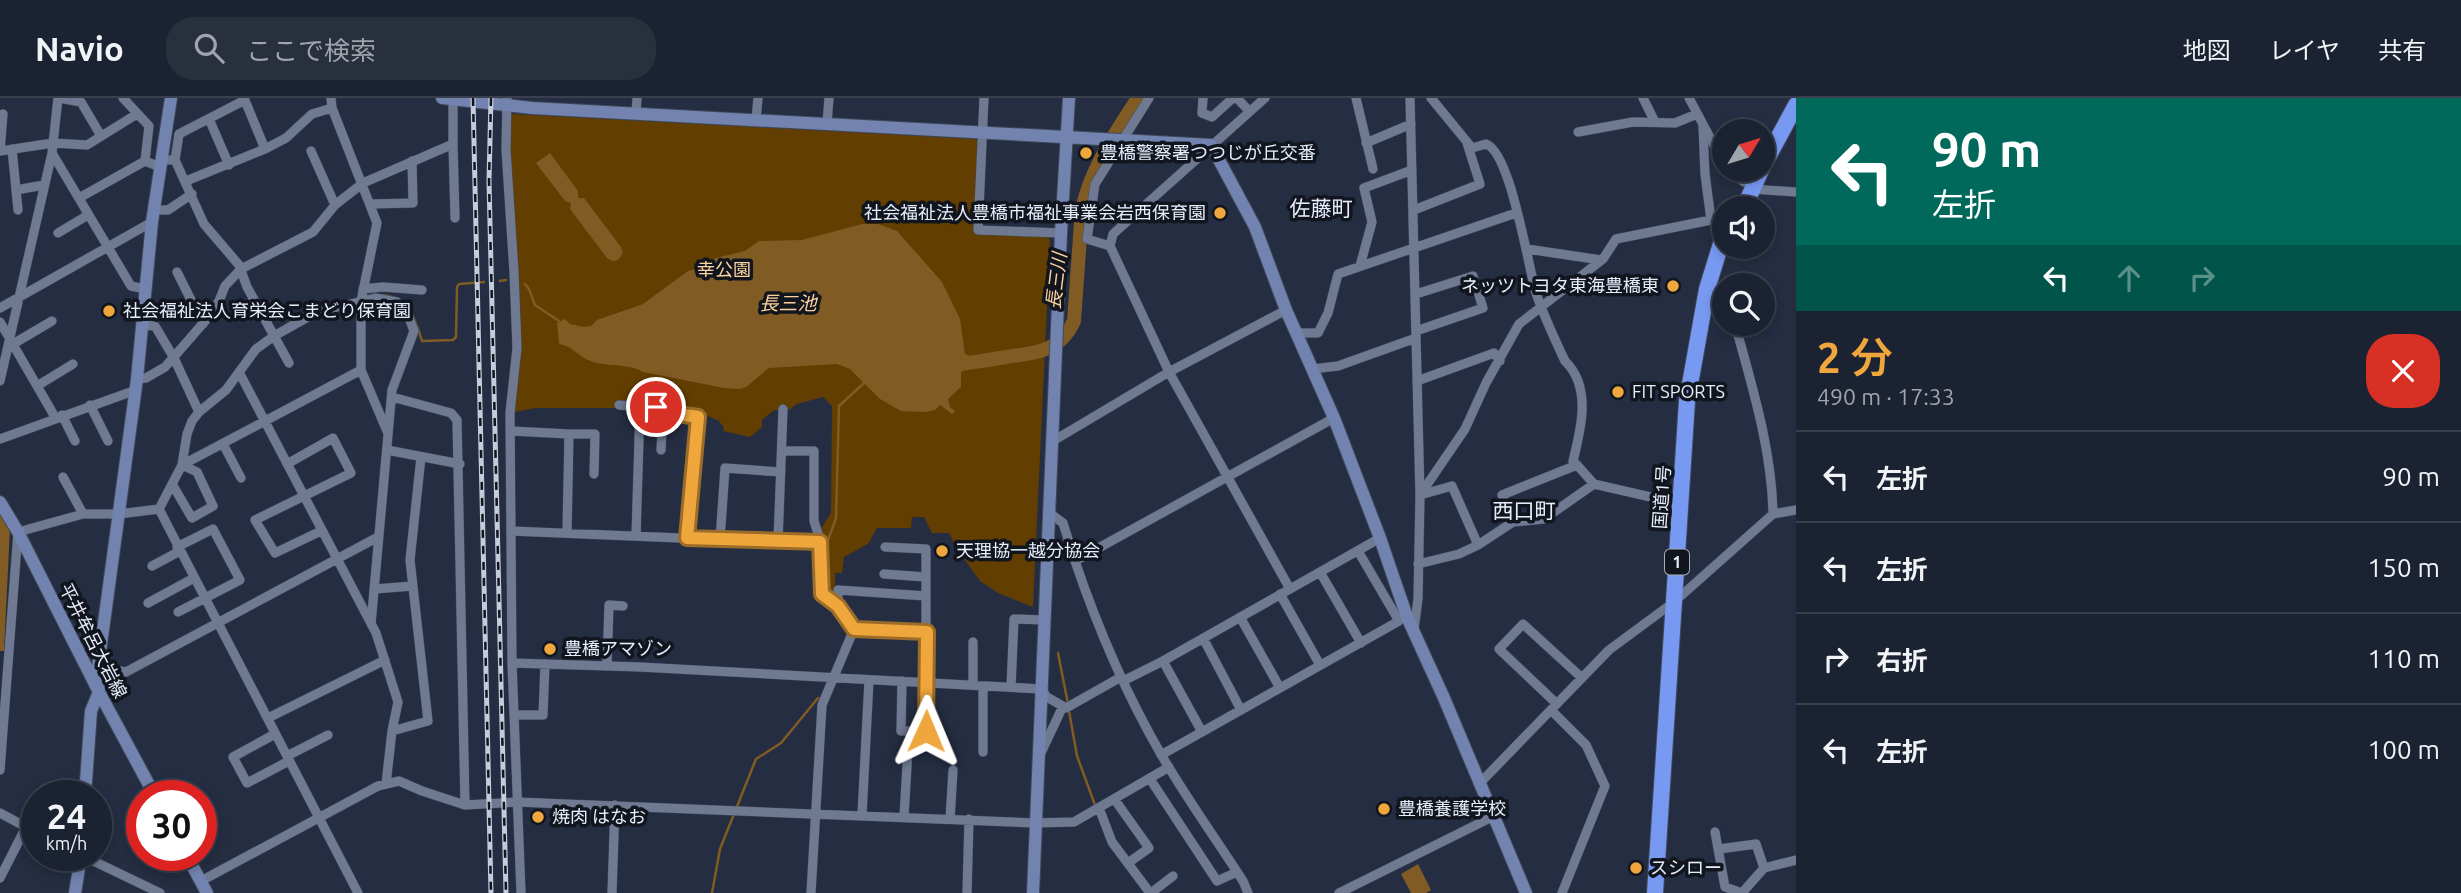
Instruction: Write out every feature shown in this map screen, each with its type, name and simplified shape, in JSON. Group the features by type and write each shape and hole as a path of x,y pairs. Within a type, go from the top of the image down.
{"highway":[{"path":"1775,123 1790,98"},
{"path":"1775,145 1796,105"},
{"name":"国道1号","path":"1664,893 1687,401 1707,289 1716,259"},
{"name":"国道1号","path":"1655,893 1678,599 1703,353 1726,259"}],"street":[{"path":"0,381 53,148 58,98 81,102 101,136"},
{"path":"123,98 149,126 145,161"},
{"path":"86,780 91,711 99,692 98,667 137,384 153,216 171,98"},
{"path":"636,98 636,113"},
{"path":"756,120 758,98"},
{"path":"827,124 829,98"},
{"path":"984,98 978,230 1061,233"},
{"path":"1033,893 1048,512 1069,98"},
{"path":"1110,246 1087,239 1095,184 1149,98"},
{"path":"1203,98 1202,113 1212,117 1235,98 1249,111"},
{"path":"1265,98 1113,234 1110,246 1169,372 1290,589"},
{"path":"1356,98 1373,169"},
{"path":"1410,98 1420,495 1418,598 1413,631"},
{"path":"1431,98 1472,148 1486,144 1497,152 1512,194 1541,307 1565,361 1573,369 1580,389 1583,421 1573,461 1594,484 1681,504"},
{"path":"1643,98 1655,122"},
{"path":"1689,98 1712,143"},
{"path":"455,218 453,144 447,99 636,113 1211,145"},
{"path":"265,149 244,100 179,134 175,160 204,224 241,269 247,288 289,363"},
{"path":"507,102 506,150 517,348 511,393 511,431 514,715 521,893"},
{"path":"186,181 229,165 286,138 312,114 331,103 377,223 362,296 361,370 387,432"},
{"path":"3,114 0,151 87,145 137,114"},
{"path":"1578,132 1633,122 1675,123 1697,114"},
{"path":"209,119 229,165"},
{"path":"1366,143 1411,124"},
{"path":"1420,495 1465,429 1486,383 1519,324 1601,260 1616,239 1710,220 1703,127"},
{"path":"1414,210 1480,184 1466,142"},
{"path":"0,439 90,405 137,384 165,367 203,324 219,301 225,286 241,269 313,232 335,205 363,183 453,144"},
{"path":"1211,145 1255,227 1286,310 1334,418 1413,631 1525,893"},
{"path":"53,148 88,215 131,286 145,289"},
{"path":"12,149 18,210"},
{"path":"311,151 335,205"},
{"path":"79,198 145,161 160,163 175,160"},
{"path":"370,204 413,203 412,162"},
{"path":"1360,266 1372,222 1364,188 1412,170"},
{"path":"1757,182 1796,192"},
{"path":"16,190 44,185"},
{"path":"0,308 107,247 192,194"},
{"path":"1296,333 1318,333 1328,313 1338,274 1516,213"},
{"path":"58,233 88,215"},
{"path":"1527,249 1601,260"},
{"path":"177,272 203,324"},
{"path":"1312,369 1338,366 1483,308 1473,276 1416,294"},
{"path":"159,509 183,465 187,434 192,421 226,390 256,349 317,312 383,287 422,290"},
{"path":"362,296 397,302 408,315 413,337 397,376 392,397 371,624"},
{"path":"1053,441 1169,372 1286,310"},
{"path":"11,341 52,321"},
{"path":"0,322 37,386 75,441"},
{"path":"141,324 155,326 174,358 199,412"},
{"path":"1738,336 1772,480 1773,514"},
{"path":"1417,381 1494,353 1500,361"},
{"path":"37,386 73,364"},
{"path":"183,465 361,370"},
{"path":"239,372 371,624 384,660 398,702 386,784"},
{"path":"392,397 451,414 457,420 465,805"},
{"path":"90,405 108,441"},
{"path":"619,405 698,417 687,538"},
{"path":"636,536 640,407"},
{"path":"778,542 783,409"},
{"path":"661,450 663,410"},
{"path":"1075,561 1334,418"},
{"path":"511,431 595,434 594,474"},
{"path":"567,533 569,434"},
{"path":"287,464 333,438 351,473 255,520 275,554 321,531"},
{"path":"223,444 241,478"},
{"path":"387,450 460,464"},
{"path":"783,452 814,451 814,521 820,542 822,594 838,606 854,629"},
{"path":"392,731 428,720 410,560 421,457"},
{"path":"172,484 192,518 214,506 197,472 183,465"},
{"path":"1513,522 1502,495 1577,465"},
{"path":"720,540 725,468 781,472"},
{"path":"63,477 83,514"},
{"path":"1418,564 1459,554 1513,522 1544,519 1594,484"},
{"path":"1420,495 1452,486 1478,545"},
{"name":"平井牟呂大岩線","path":"0,502 146,780"},
{"path":"0,770 18,532 83,514 119,514 159,509"},
{"path":"159,509 358,893"},
{"path":"1480,783 1609,650 1678,599 1773,514 1796,510"},
{"path":"1048,512 1063,523 1096,623 1161,755 1248,893"},
{"path":"152,566 213,529 240,580 178,612"},
{"path":"512,531 820,542"},
{"path":"98,667 126,671 378,537"},
{"path":"513,663 1041,689 1047,697 1066,708 1163,661 1380,538"},
{"path":"886,547 926,549 926,731 901,731 902,681"},
{"path":"1161,755 1399,621 1358,551"},
{"path":"1320,572 1361,643"},
{"path":"884,574 926,577"},
{"path":"148,603 194,578"},
{"path":"374,589 413,586"},
{"path":"838,606 838,590 926,596"},
{"path":"1280,594 1320,665"},
{"path":"607,666 609,605 622,606"},
{"path":"1240,617 1280,688"},
{"path":"1011,687 1014,619 1044,620"},
{"path":"1562,893 1605,786 1586,745 1499,649 1523,624 1582,678"},
{"path":"854,629 927,632"},
{"path":"811,893 822,705 854,629"},
{"path":"1202,638 1241,710"},
{"path":"972,642 983,752"},
{"path":"268,718 384,660"},
{"path":"1163,661 1202,732"},
{"path":"514,715 542,715 545,664"},
{"path":"862,815 869,680"},
{"path":"1038,760 1062,706"},
{"path":"275,734 233,757 247,783 328,735"},
{"path":"904,817 908,748"},
{"path":"201,881 318,816 386,784 400,781 465,805 517,802 615,805 1034,823 1074,822 1169,767"},
{"path":"950,818 953,770"},
{"path":"1150,779 1217,881 1237,872"},
{"path":"1115,800 1149,848 1128,863"},
{"path":"612,893 615,805"},
{"path":"1099,808 1112,842 1150,893 1173,876"},
{"path":"0,813 21,824"},
{"path":"1339,893 1494,816"},
{"path":"967,893 969,819"},
{"path":"1715,832 1725,887 1742,893 1764,868 1796,860"},
{"path":"0,878 21,837"},
{"path":"1719,849 1756,844 1764,868"},
{"path":"112,870 160,893"},
{"path":"75,893 79,871"},
{"path":"195,871 207,893"}],"green space":[{"name":"幸公園","path":"512,114 975,139 978,142 975,233 1047,236 1050,240 1033,607 998,593 980,581 949,533 932,533 924,517 912,517 911,528 877,528 868,544 844,557 842,573 835,573 835,600 824,592 820,530 831,513 832,406 823,397 797,404 787,411 774,410 762,420 762,427 750,437 723,431 719,421 701,413 678,411 658,403 617,402 616,408 536,408 514,412 518,265 509,149"}],"water":[{"path":"550,153 578,191 578,198 584,198 621,247 623,253 618,260 607,258 570,209 571,203 565,201 536,163"},
{"name":"長三池","path":"862,224 878,224 897,231 942,282 960,319 965,354 970,356 970,368 961,372 961,387 948,399 950,407 955,411 952,414 940,405 935,410 925,412 901,411 880,399 850,369 837,364 769,368 746,387 724,388 630,367 601,364 559,344 557,323 565,319 570,324 591,326 597,320 643,304 688,271 716,258 745,251 759,241 802,240"},
{"path":"0,513 10,528 4,651 0,651"},
{"path":"1418,864 1431,890 1426,893 1411,893 1401,874"}],"waterway":[{"name":"長三川","path":"967,363 1037,352 1054,345 1068,331 1074,321 1082,209 1086,193 1105,151 1138,98"},
{"path":"500,281 506,280"},
{"path":"381,295 398,299 404,304 413,317 422,341 453,340 456,337 457,287 459,284 484,282"},
{"path":"525,284 535,305 559,321"},
{"path":"286,325 312,308 333,304"},
{"path":"827,593 827,543 836,518 839,406 864,383"},
{"path":"1058,653 1068,704"},
{"path":"712,893 720,849 756,759 781,743 818,698"},
{"path":"1069,711 1077,756 1095,805"}],"railway":[{"path":"473,98 491,893"},
{"path":"491,98 489,181 506,893"}],"place":[{"name":"豊橋警察署つつじが丘交番","path":"1086,153"},
{"name":"社会福祉法人豊橋市福祉事業会岩西保育園","path":"1220,213"},
{"name":"ネッツトヨタ東海豊橋東","path":"1673,286"},
{"name":"社会福祉法人育栄会こまどり保育園","path":"109,311"},
{"name":"FIT SPORTS","path":"1618,392"},
{"name":"天理協一越分協会","path":"942,551"},
{"name":"豊橋アマゾン","path":"550,649"},
{"name":"豊橋養護学校","path":"1384,809"},
{"name":"焼肉 はなお","path":"538,817"},
{"name":"スシロー","path":"1636,868"}],"district":[{"name":"佐藤町","path":"1321,209"},
{"name":"西口町","path":"1524,511"}],"route":[{"path":"656,407 698,417 687,538 820,542 822,594 838,606 854,629 927,632 926,731"}]}
